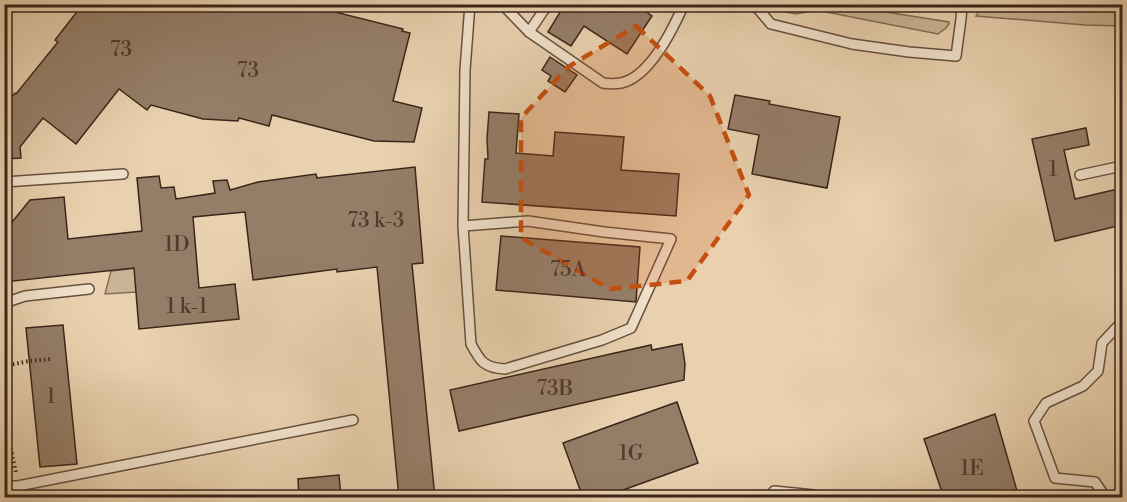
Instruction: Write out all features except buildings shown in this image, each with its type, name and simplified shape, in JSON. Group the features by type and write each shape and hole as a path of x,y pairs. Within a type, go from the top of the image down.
{"lane":[{"path":"464,226 528,221 671,239 631,328 602,340 505,369 491,368 479,358 471,344 464,226 465,70 470,4"},
{"path":"502,4 530,32 603,83 623,83 642,71 671,33 684,4"},
{"path":"530,32 548,4"},
{"path":"754,4 771,24 852,44 956,56 962,4"},
{"path":"1080,175 1122,166"},
{"path":"4,182 123,174"},
{"path":"4,303 25,296 89,289"},
{"path":"1106,498 1095,482 1055,478 1034,421 1046,403 1083,386 1098,371 1102,343 1118,327 1122,326"},
{"path":"4,486 18,486 353,420"},
{"path":"770,498 774,491 814,495 817,498"}],"path":[{"path":"4,366 51,359"},
{"path":"4,427 18,486"}],"highlighted area":[{"path":"636,26 710,96 749,195 687,281 610,289 521,238 521,118 568,67"}],"shaded area":[{"path":"766,5 841,5 949,22 949,24 938,34 816,10 796,14 776,10"},
{"path":"984,5 1122,5 1122,26 976,16"},
{"path":"184,263 186,289 105,294 111,271"}]}
